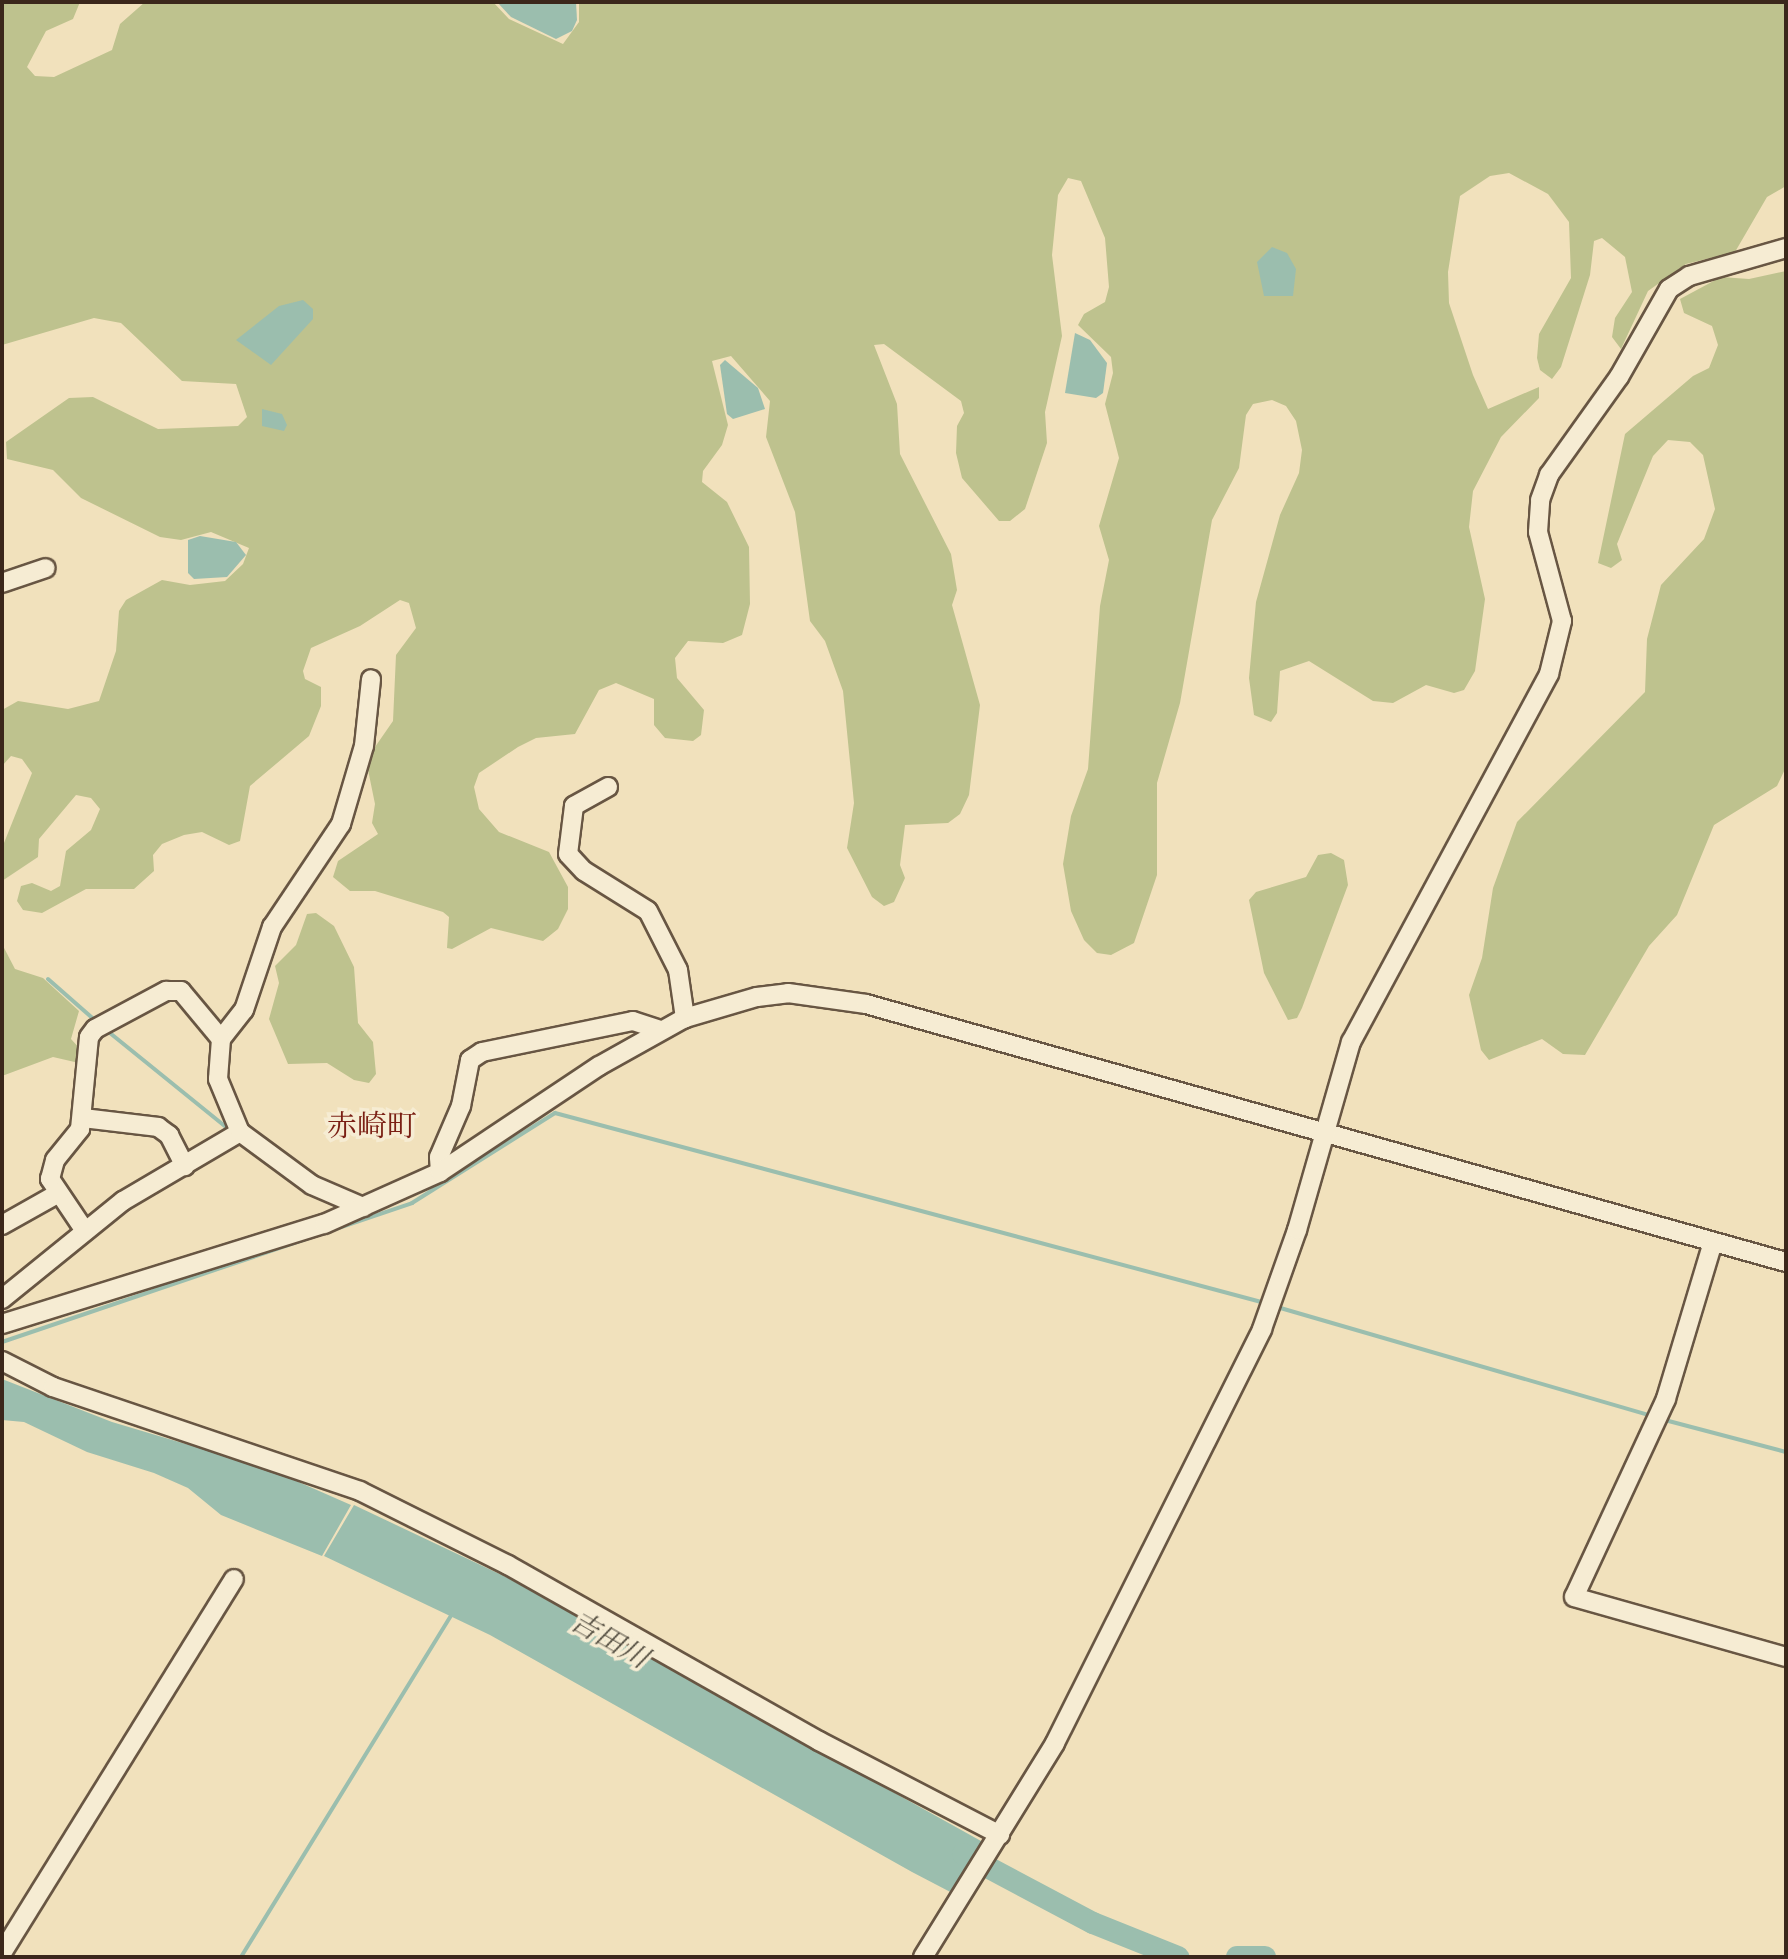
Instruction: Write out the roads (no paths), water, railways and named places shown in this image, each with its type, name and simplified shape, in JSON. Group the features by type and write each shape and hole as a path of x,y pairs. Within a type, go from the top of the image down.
{"street":[{"path":"923,1957 1055,1743 1262,1329 1324,1132 1339,1073 1365,1009 1559,647 1561,613 1538,532 1540,500 1549,475 1619,377 1669,289 1689,276 1786,248"},
{"path":"2,583 46,568"},
{"path":"363,1207 312,1185 235,1135 218,1079 221,1039 244,1010 272,927 341,824 364,746 371,679"},
{"path":"608,787 574,806 568,854 584,871 648,911 678,970 685,1018"},
{"path":"85,1231 50,1182 52,1166 83,1118 89,1037 133,1006 175,988 221,1039"},
{"path":"2,1324 363,1207 440,1172 661,1030 685,1018 757,997 788,993 866,1004 1786,1262"},
{"path":"440,1172 439,1157 461,1106 470,1060 482,1052 633,1021 661,1030"},
{"path":"83,1118 158,1127 169,1135 185,1166"},
{"path":"2,1299 123,1201 235,1135"},
{"path":"2,1225 57,1194"},
{"path":"1713,1242 1666,1399 1574,1597 1786,1657"},
{"path":"2,1361 53,1387 360,1491 508,1565 819,1741 999,1837"},
{"path":"2,1953 234,1579"}],"water":[{"path":"497,2 576,2 577,20 572,31 556,39 511,17"},
{"path":"1272,247 1287,253 1296,269 1293,296 1264,296 1257,262"},
{"path":"303,300 313,309 313,319 271,365 236,340 279,306"},
{"path":"1075,333 1090,340 1107,363 1103,393 1096,398 1065,393"},
{"path":"725,360 758,388 765,409 733,419 727,414 720,365"},
{"path":"262,409 282,414 287,425 284,431 262,426"},
{"path":"200,536 236,542 246,555 227,577 194,579 188,573 188,540"},
{"path":"2,1379 112,1422 269,1469 351,1505 322,1556 221,1515 188,1488 154,1473 87,1452 24,1422 2,1420"},
{"path":"354,1505 508,1578 990,1846 958,1896 912,1872 490,1635 324,1556"}],"waterway":[{"path":"48,979 98,1023"},
{"path":"105,1029 232,1132"},
{"path":"2,1342 412,1203 555,1113 1265,1303"},
{"path":"1277,1307 1652,1416"},
{"path":"1661,1419 1786,1452"},
{"path":"241,1957 451,1616"},
{"name":"吉田川","path":"963,1854 1093,1923 1178,1957"},
{"name":"吉田川","path":"1237,1957 1265,1957"}],"district":[{"name":"赤崎町","path":"372,1126"}]}
